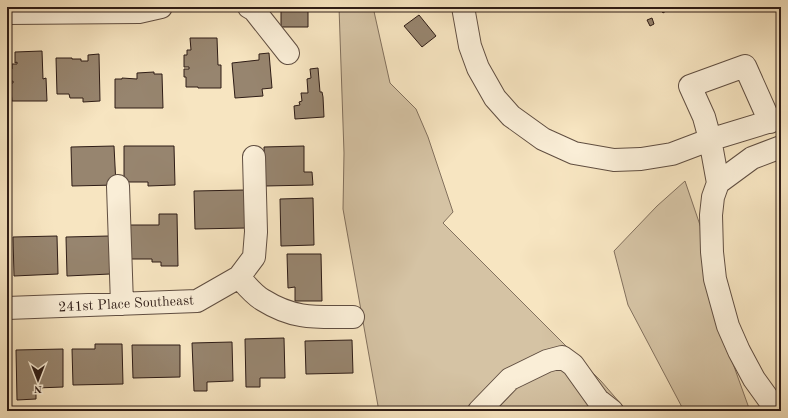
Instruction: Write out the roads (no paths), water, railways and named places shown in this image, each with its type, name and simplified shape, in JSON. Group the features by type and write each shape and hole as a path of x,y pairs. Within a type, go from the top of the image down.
{"street":[{"path":"7,13 139,12 161,7"},
{"path":"249,7 254,10 288,53"},
{"path":"463,7 470,46 478,68 495,98 511,116 542,139 574,153 614,160 641,159 672,154 710,139 775,120 745,66 690,86 704,117 710,139 718,183"},
{"path":"775,411 772,404 754,379 728,326 715,279 710,215 712,197 718,183 752,158 781,147"},
{"path":"254,157 256,232 254,257 239,277 262,300 290,314 309,317 353,317"},
{"path":"118,186 122,304"},
{"name":"241st Place Southeast","path":"7,308 197,301 239,277"},
{"path":"479,411 510,379 547,361 562,357 573,365 598,400 612,411"}]}
